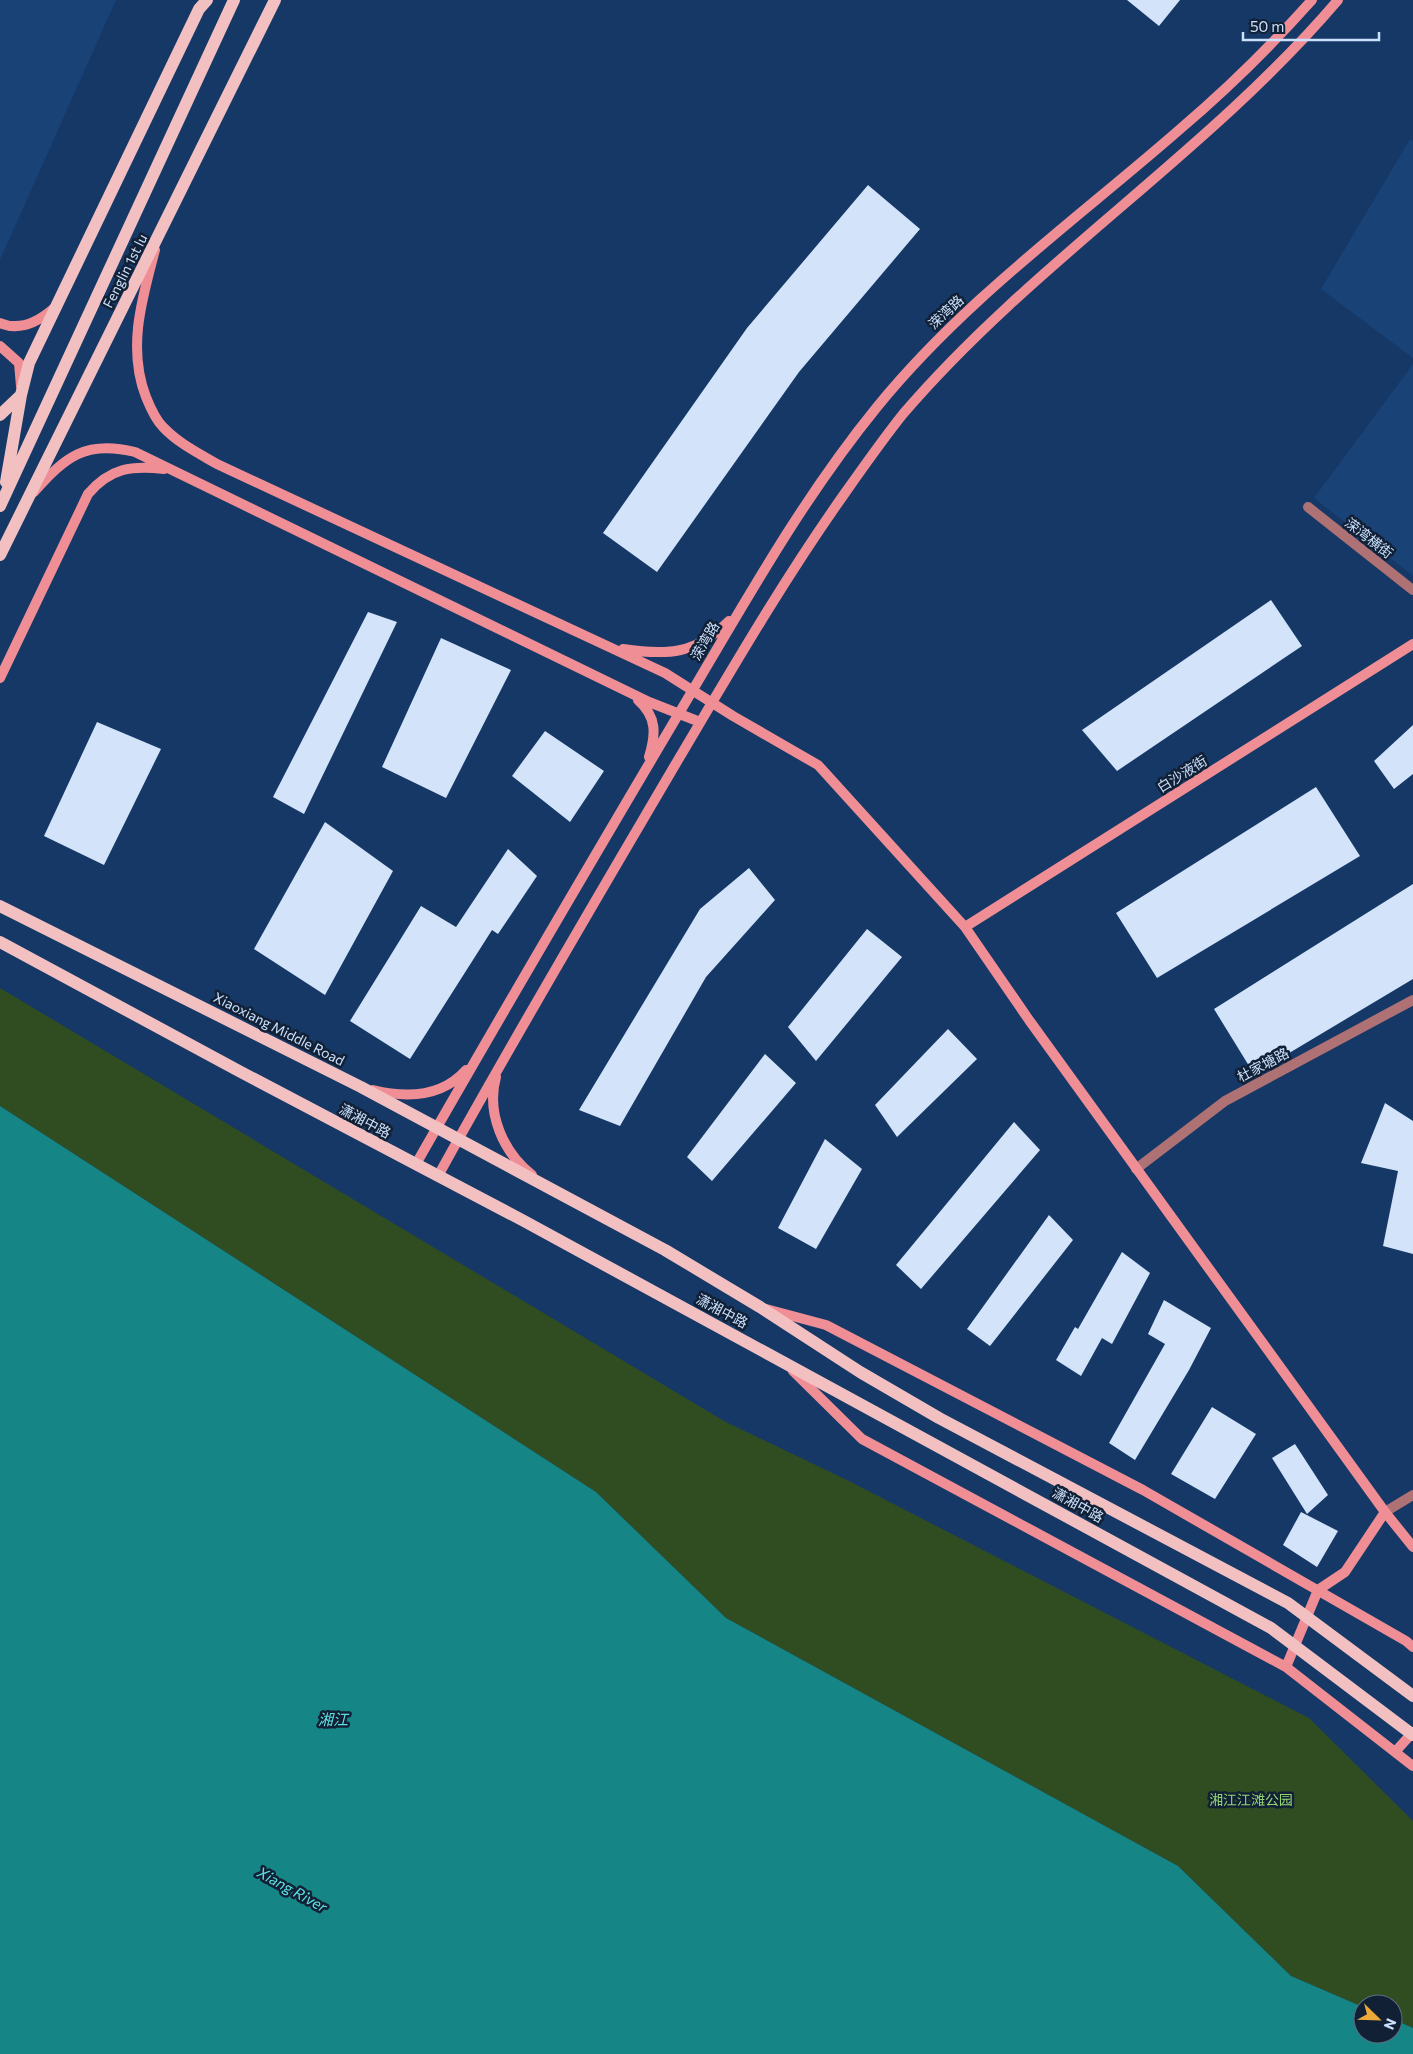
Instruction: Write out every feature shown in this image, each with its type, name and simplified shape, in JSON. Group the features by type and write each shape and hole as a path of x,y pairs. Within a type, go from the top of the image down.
{"main road":[{"path":"2,503 21,395 29,363 199,9 207,0"},
{"name":"Fenglin 1st lu","path":"2,503 234,0"},
{"name":"Fenglin 1st lu","path":"0,555 275,0"},
{"name":"溁湾路","path":"484,1048 568,900 744,601 822,479 877,406 941,335 1023,260 1181,129 1286,30 1312,0"},
{"path":"438,1176 501,1063 749,638 808,545 902,415 1004,309 1206,133 1292,50 1338,0"},
{"path":"158,237 145,288 137,336 136,360 141,384 150,407 162,426 182,444 217,464 665,673 733,716 818,765 966,927 1029,1020 1136,1169 1385,1512 1413,1547"},
{"path":"0,323 16,327 28,324 42,319 56,307"},
{"path":"0,346 19,363 21,395 0,415"},
{"path":"24,504 61,464 81,452 99,448 118,448 135,452 619,687 700,722"},
{"path":"0,678 88,494 99,482 127,468 173,470"},
{"path":"610,647 662,653 690,648 709,638 729,622 744,601"},
{"name":"白沙液街","path":"966,927 1413,644"},
{"path":"619,687 647,709 653,721 653,740 645,770"},
{"name":"Xiaoxiang Middle Road","path":"0,906 361,1087 542,1183"},
{"name":"潇湘中路","path":"0,942 783,1361 1271,1628 1413,1733"},
{"path":"361,1087 395,1096 417,1095 439,1090 458,1079 484,1048"},
{"path":"416,1164 484,1048"},
{"path":"501,1063 495,1080 493,1096 494,1113 501,1134 511,1154 542,1183"},
{"name":"潇湘中路","path":"542,1183 665,1250 760,1307 860,1372 939,1418 1288,1603 1413,1696"},
{"path":"760,1307 826,1325 1143,1490 1406,1641 1413,1647"},
{"path":"783,1361 862,1439 1286,1666 1413,1766"},
{"path":"1286,1666 1318,1590 1345,1572 1385,1512"},
{"path":"1395,1752 1413,1733"}],"street":[{"name":"溁湾横街","path":"1308,507 1413,590"},
{"name":"杜家塘路","path":"1136,1169 1226,1101 1413,1000"},
{"path":"1385,1512 1413,1495"}],"shaded area":[{"path":"0,0 116,0 0,260"},
{"path":"1410,139 1413,141 1413,358 1321,289"},
{"path":"1413,364 1413,576 1314,498"}],"green space":[{"name":"湘江江滩公园","path":"0,988 724,1421 849,1481 1309,1718 1413,1821 1413,2028 1403,2024 1403,1994 1353,1994 1353,2003 1291,1976 1178,1866 726,1618 596,1492 0,1106"}],"water":[{"name":"湘江","path":"0,1106 596,1492 726,1618 1178,1866 1291,1976 1353,2003 1353,2044 1403,2044 1403,2024 1413,2028 1413,2054 0,2054"}],"building":[{"path":"1127,0 1180,0 1159,26"},
{"path":"868,185 920,229 799,372 657,572 603,533 747,328"},
{"path":"1271,600 1302,646 1117,771 1082,730"},
{"path":"368,612 397,622 304,814 273,797"},
{"path":"441,638 511,670 446,798 382,767"},
{"path":"97,722 161,749 104,865 44,836"},
{"path":"1413,725 1413,774 1394,789 1374,761"},
{"path":"545,731 604,771 570,822 512,776"},
{"path":"1316,787 1360,856 1157,978 1116,913"},
{"path":"325,822 393,871 325,995 254,949"},
{"path":"508,849 537,876 498,934 492,930 410,1059 350,1021 421,906 456,927"},
{"path":"749,868 775,900 706,977 620,1126 579,1110 700,909"},
{"path":"1413,884 1413,979 1254,1074 1214,1009"},
{"path":"867,929 902,957 816,1061 788,1027"},
{"path":"948,1029 977,1059 897,1137 875,1105"},
{"path":"765,1054 796,1083 712,1181 687,1157"},
{"path":"1385,1103 1413,1121 1413,1254 1383,1246 1398,1171 1361,1163"},
{"path":"1014,1122 1040,1150 921,1289 896,1265"},
{"path":"825,1139 862,1169 816,1249 778,1228"},
{"path":"1049,1215 1073,1240 990,1346 967,1329"},
{"path":"1122,1252 1150,1273 1112,1344 1102,1338 1081,1376 1056,1360 1075,1327 1078,1329"},
{"path":"1164,1300 1211,1328 1189,1370 1135,1460 1109,1443 1165,1344 1148,1334"},
{"path":"1212,1407 1256,1434 1215,1499 1171,1474"},
{"path":"1295,1444 1328,1495 1307,1514 1272,1458"},
{"path":"1301,1512 1338,1531 1317,1567 1283,1545"}],"water label":[{"name":"Xiang River","path":"292,1890"}]}
